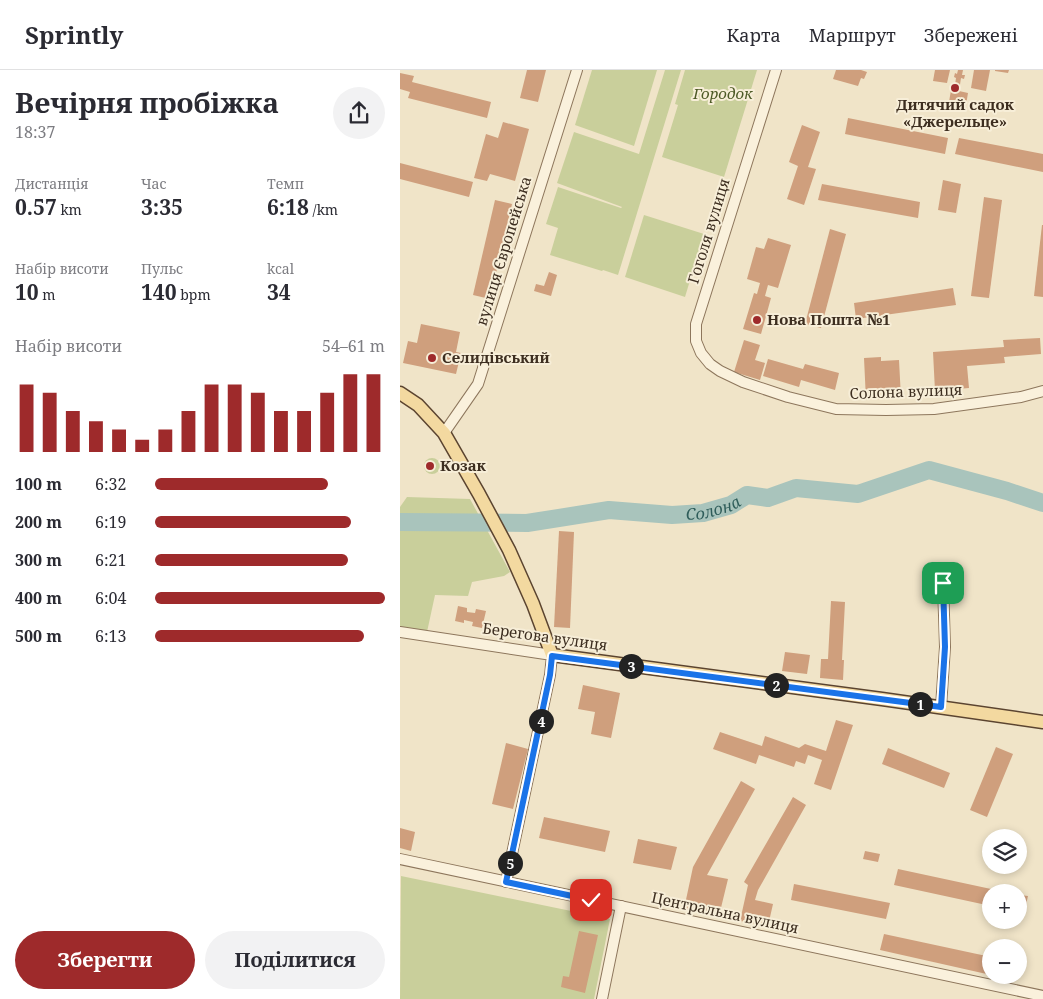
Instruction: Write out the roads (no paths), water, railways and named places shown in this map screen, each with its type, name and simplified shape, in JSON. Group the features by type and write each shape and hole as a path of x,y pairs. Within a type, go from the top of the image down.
{"main road":[{"path":"400,393 418,405 444,433 509,550 533,604 552,656"},
{"name":"Берегова вулиця","path":"552,656 1043,722"}],"street":[{"name":"вулиця Європейська","path":"444,433 478,384 576,70"},
{"name":"Гоголя вулиця","path":"743,382 710,364 701,353 696,341 696,324 776,70"},
{"name":"Солона вулиця","path":"743,382 788,398 836,409 934,409 1021,398 1043,391"},
{"path":"941,707 945,647 943,583"},
{"name":"Берегова вулиця","path":"400,632 552,656"},
{"path":"506,882 550,675 552,656"},
{"name":"Центральна вулиця","path":"400,860 1043,996"},
{"path":"602,999 621,906"}],"waterway":[{"name":"Солона","path":"400,522 527,523 609,510 672,515 703,513 731,505 747,495 768,498 796,488 858,494 929,470 1007,491 1043,503"}],"place":[{"name":"Дитячий садок «Джерельце»","path":"955,88"},
{"name":"Нова Пошта №1","path":"757,320"},
{"name":"Селидівський","path":"432,358"},
{"name":"Козак","path":"430,466"}],"park label":[{"name":"Городок","path":"723,94"}]}
